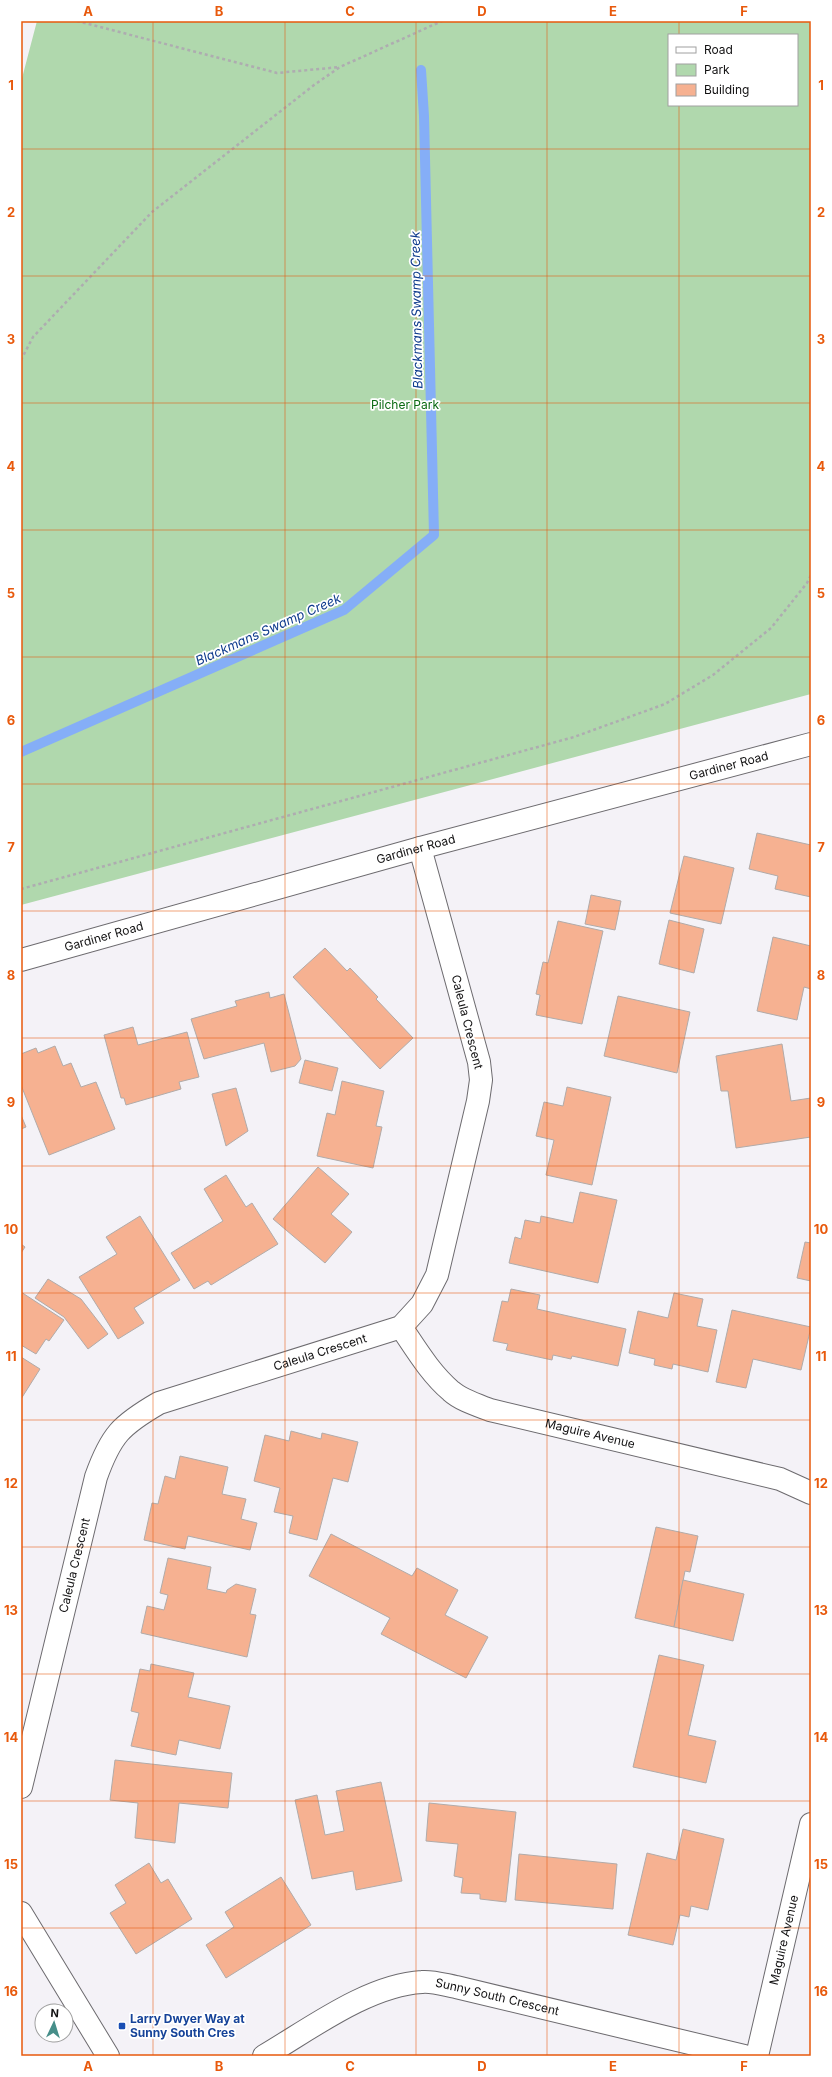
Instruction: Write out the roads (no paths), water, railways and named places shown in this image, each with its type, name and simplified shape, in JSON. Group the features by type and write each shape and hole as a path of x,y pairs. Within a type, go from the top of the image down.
{"street":[{"name":"Gardiner Road","path":"21,960 420,848 811,744"},
{"name":"Caleula Crescent","path":"21,1787 96,1477 105,1452 117,1434 132,1418 159,1403 400,1327 422,1304 437,1275 478,1101 481,1080 474,1041 420,848"},
{"name":"Maguire Avenue","path":"400,1327 425,1363 451,1391 471,1403 490,1410 780,1479 811,1493"},
{"name":"Maguire Avenue","path":"757,2056 811,1824"},
{"path":"21,1913 108,2056"},
{"name":"Sunny South Crescent","path":"264,2056 367,1996 397,1986 424,1982 456,1987 744,2056"}],"waterway":[{"name":"Blackmans Swamp Creek","path":"21,752 344,610 434,535 424,116 421,70"}],"place":[{"name":"Larry Dwyer Way at Sunny South Cres","path":"122,2026"}],"park label":[{"name":"Pilcher Park","path":"405,405"}]}
